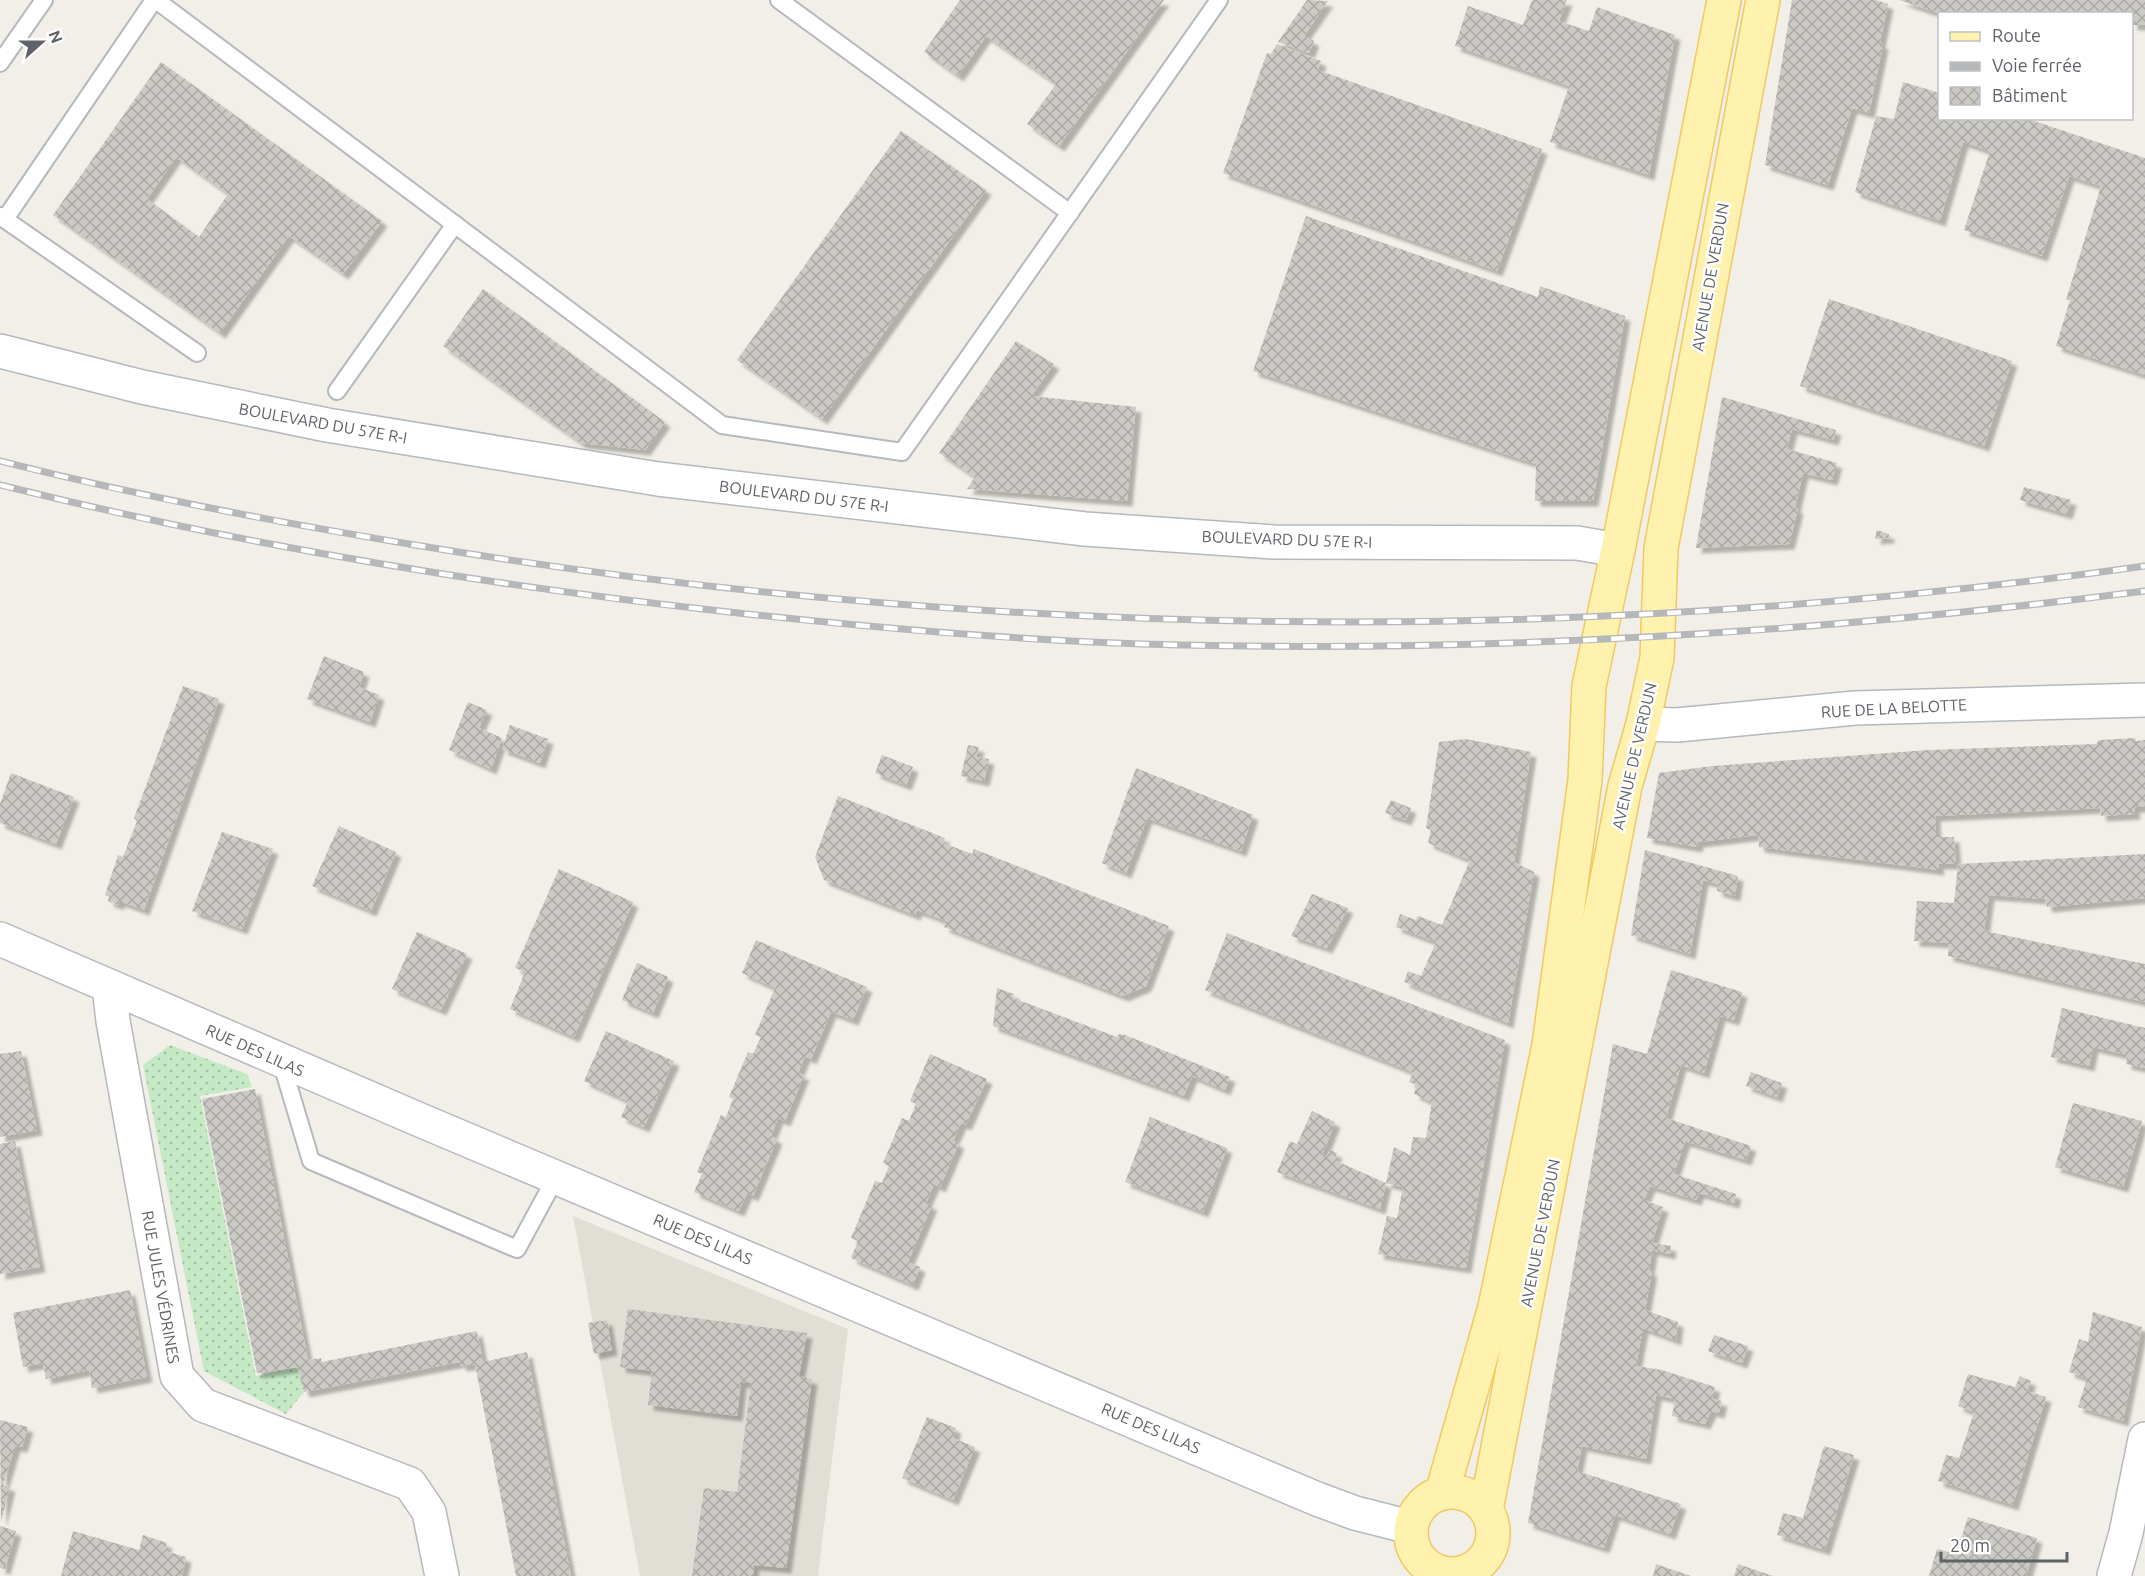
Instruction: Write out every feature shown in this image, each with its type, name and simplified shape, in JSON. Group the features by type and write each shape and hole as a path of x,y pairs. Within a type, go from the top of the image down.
{"main road":[{"name":"AVENUE DE VERDUN","path":"1442,1492 1495,1307 1549,1046 1585,780 1588,686 1618,550 1724,0"},
{"name":"AVENUE DE VERDUN","path":"1486,1510 1625,786 1643,724 1657,658 1661,548 1763,0"},
{"path":"1442,1492 1466,1494 1478,1500 1486,1510 1493,1533 1491,1546 1477,1566 1454,1576 1430,1569 1414,1551 1410,1527 1421,1505 1442,1492"}],"street":[{"name":"BOULEVARD DU 57E R-I","path":"0,351 142,387 327,425 658,479 1085,529 1274,542 1576,543 1618,550"},
{"name":"RUE DE LA BELOTTE","path":"1643,724 1677,726 1855,708 2145,700"},
{"name":"RUE DES LILAS","path":"0,939 281,1061 1317,1498 1355,1513 1410,1527"},
{"name":"RUE JULES VÉDRINES","path":"109,986 113,1021 177,1376 203,1405 410,1484 429,1512 442,1576"},
{"path":"2114,1576 2126,1533 2145,1439"}],"lane":[{"path":"0,63 44,0"},
{"path":"197,353 3,217 155,0 722,425 902,452 1219,0"},
{"path":"779,0 1070,213"},
{"path":"337,391 454,224"},
{"path":"281,1061 311,1161 517,1249 556,1177"}],"shaded area":[{"path":"573,1216 848,1329 818,1576 640,1576"}],"green space":[{"path":"170,1045 247,1074 252,1087 200,1096 256,1376 297,1367 304,1392 286,1414 204,1371 143,1065"}],"building":[{"path":"960,0 1164,0 1059,146 1027,124 1056,84 986,36 958,76 924,52"},
{"path":"1307,0 1328,1 1304,36 1314,41 1309,53 1278,42"},
{"path":"1532,0 1567,0 1559,21 1589,31 1597,7 1675,35 1649,175 1550,142 1569,86 1455,46 1468,6 1523,25"},
{"path":"1792,0 1876,0 1888,4 1880,42 1883,45 1869,113 1852,108 1828,185 1765,165"},
{"path":"1899,0 2145,0 2145,25 2133,25 2133,12 1938,13"},
{"path":"1277,44 1321,61 1318,70 1542,149 1497,271 1223,173 1267,53 1271,54"},
{"path":"161,62 382,221 343,274 289,236 220,333 53,215","holes":["176,157 228,194 199,237 147,199"]},
{"path":"1903,82 1938,92 1938,120 2031,120 2145,158 2145,375 2056,346 2070,300 2066,300 2101,186 2069,176 2042,256 1964,230 1990,151 1963,142 1940,221 1855,192 1876,116 1894,119"},
{"path":"901,131 986,190 822,419 737,360"},
{"path":"1306,216 1538,297 1540,286 1625,316 1593,501 1535,501 1536,464 1253,371"},
{"path":"483,289 665,422 645,450 581,443 443,346"},
{"path":"1829,299 2012,361 1984,446 1800,386"},
{"path":"1016,341 1054,364 1031,396 1136,407 1127,501 967,489 975,477 939,453"},
{"path":"1722,397 1836,430 1833,440 1792,429 1787,449 1837,463 1832,480 1803,473 1795,508 1798,509 1789,544 1696,548"},
{"path":"2024,487 2071,500 2067,514 2020,500"},
{"path":"1877,530 1889,534 1889,538 1875,539"},
{"path":"324,656 364,672 359,687 379,695 370,722 307,699"},
{"path":"183,686 219,699 144,910 119,901 119,905 108,901 109,897 105,895 118,855 123,857 137,821 134,818"},
{"path":"468,702 487,710 479,728 502,738 491,769 449,750"},
{"path":"510,725 548,739 540,763 502,749"},
{"path":"2135,738 2136,741 2145,740 2145,807 2134,807 2135,814 2101,816 2100,808 1935,816 1936,837 1954,837 1956,864 1938,864 1939,870 1759,847 1758,835 1698,842 1697,847 1647,838 1659,773 1712,766 1928,750 2096,744 2099,740"},
{"path":"1466,739 1531,752 1514,862 1534,872 1508,1023 1404,982 1408,971 1421,976 1436,942 1396,927 1400,914 1416,920 1418,916 1442,925 1470,860 1428,843 1431,830 1426,828 1439,742"},
{"path":"968,745 979,747 976,757 989,759 984,781 961,776"},
{"path":"882,755 913,767 906,785 875,773"},
{"path":"1136,768 1253,815 1241,851 1147,818 1126,873 1102,863"},
{"path":"11,773 74,797 56,844 0,823 0,804"},
{"path":"838,796 945,838 943,843 972,854 974,849 1169,926 1146,986 1123,996 944,927 946,921 917,910 915,915 824,880 815,857"},
{"path":"1391,800 1411,808 1406,820 1385,813"},
{"path":"339,826 396,852 371,911 312,886"},
{"path":"222,832 273,849 242,929 192,911"},
{"path":"1645,850 1738,876 1735,896 1717,891 1718,884 1703,880 1690,954 1631,935"},
{"path":"2145,854 2145,898 2047,907 2045,899 1989,895 1984,931 2145,964 2145,1002 1948,956 1949,943 1914,941 1917,901 1954,903 1958,864"},
{"path":"559,869 633,902 574,1037 510,1009 525,972 515,968"},
{"path":"1312,894 1348,908 1327,948 1291,936"},
{"path":"417,932 467,954 441,1010 392,989"},
{"path":"1227,933 1505,1040 1466,1268 1378,1254 1387,1216 1397,1218 1403,1187 1386,1183 1394,1147 1410,1155 1413,1137 1426,1138 1432,1102 1414,1094 1417,1085 1409,1082 1413,1072 1205,990"},
{"path":"756,940 867,987 853,1020 831,1012 811,1059 805,1056 798,1073 804,1075 785,1121 778,1118 771,1136 777,1139 753,1196 747,1193 739,1211 694,1192 702,1174 697,1172 721,1115 726,1117 733,1099 729,1097 748,1052 753,1054 761,1037 755,1035 775,988 742,973"},
{"path":"637,963 668,977 653,1013 622,1000"},
{"path":"1671,970 1742,992 1734,1020 1720,1016 1704,1073 1681,1065 1666,1118 1751,1146 1746,1160 1685,1141 1674,1174 1736,1194 1734,1203 1699,1193 1696,1200 1650,1186 1644,1200 1663,1207 1652,1243 1671,1246 1670,1254 1652,1250 1649,1271 1652,1271 1645,1310 1678,1322 1676,1340 1643,1328 1636,1366 1662,1370 1715,1387 1712,1399 1722,1401 1719,1413 1711,1411 1705,1424 1672,1416 1675,1399 1656,1395 1646,1459 1582,1446 1577,1471 1681,1504 1670,1534 1615,1515 1604,1548 1528,1523 1613,1044 1647,1054"},
{"path":"997,988 1014,994 1013,998 1117,1037 1119,1034 1125,1035 1230,1077 1225,1090 1192,1076 1184,1096 993,1026"},
{"path":"2062,1008 2145,1028 2145,1068 2126,1064 2127,1055 2093,1047 2089,1066 2051,1057"},
{"path":"606,1031 674,1061 644,1127 621,1117 628,1101 584,1081"},
{"path":"21,1051 37,1130 0,1137 0,1054"},
{"path":"930,1054 987,1079 966,1125 961,1123 953,1141 959,1143 940,1187 934,1184 926,1203 932,1205 908,1262 920,1267 913,1285 851,1258 858,1241 851,1238 875,1181 882,1183 889,1166 883,1163 902,1118 909,1121 916,1104 910,1101"},
{"path":"1751,1072 1782,1083 1777,1097 1746,1086"},
{"path":"255,1089 308,1360 321,1358 322,1362 477,1331 483,1362 527,1352 571,1576 516,1576 475,1364 461,1366 460,1362 304,1392 297,1367 257,1373 202,1099"},
{"path":"2073,1103 2142,1121 2123,1187 2055,1167"},
{"path":"1312,1111 1335,1122 1322,1155 1326,1157 1330,1150 1337,1153 1334,1160 1386,1183 1380,1209 1277,1172 1290,1141 1297,1144"},
{"path":"1150,1117 1227,1148 1203,1212 1125,1182"},
{"path":"15,1141 40,1267 0,1274 0,1144"},
{"path":"130,1290 147,1377 92,1388 89,1370 46,1379 43,1363 23,1367 13,1313"},
{"path":"628,1309 807,1333 799,1376 812,1379 786,1568 754,1565 753,1576 692,1576 704,1488 737,1492 751,1383 741,1382 737,1416 648,1405 652,1371 620,1367"},
{"path":"2093,1312 2142,1327 2123,1421 2078,1407 2087,1378 2069,1372 2079,1339 2088,1342"},
{"path":"607,1320 612,1350 594,1354 588,1323"},
{"path":"1714,1335 1748,1346 1742,1363 1708,1351"},
{"path":"1968,1374 2015,1387 2020,1376 2031,1381 2027,1391 2046,1397 2013,1505 1938,1481 1946,1455 1959,1458 1974,1412 1958,1406"},
{"path":"927,1417 956,1428 953,1438 975,1447 953,1500 902,1478"},
{"path":"0,1420 28,1427 22,1447 15,1446 3,1485 10,1486 1,1522"},
{"path":"1824,1446 1854,1455 1825,1550 1777,1535 1783,1513 1803,1518"},
{"path":"1968,1517 2037,1538 2026,1576 1929,1576 1937,1549 1956,1554"},
{"path":"0,1526 16,1531 5,1569 0,1568"},
{"path":"73,1531 139,1550 143,1535 167,1543 165,1551 186,1557 182,1576 61,1576"},
{"path":"1656,1564 1691,1576 1653,1576"},
{"path":"1738,1564 1773,1576 1734,1576"}],"railway":[{"path":"0,461 207,508 415,545 630,576 846,600 1062,615 1279,622 1496,620 1713,610 1930,592 2145,566"},
{"path":"0,485 182,527 274,545 552,590 848,624 1070,641 1302,646 1543,642 1785,628 1905,618 2145,591"}]}
